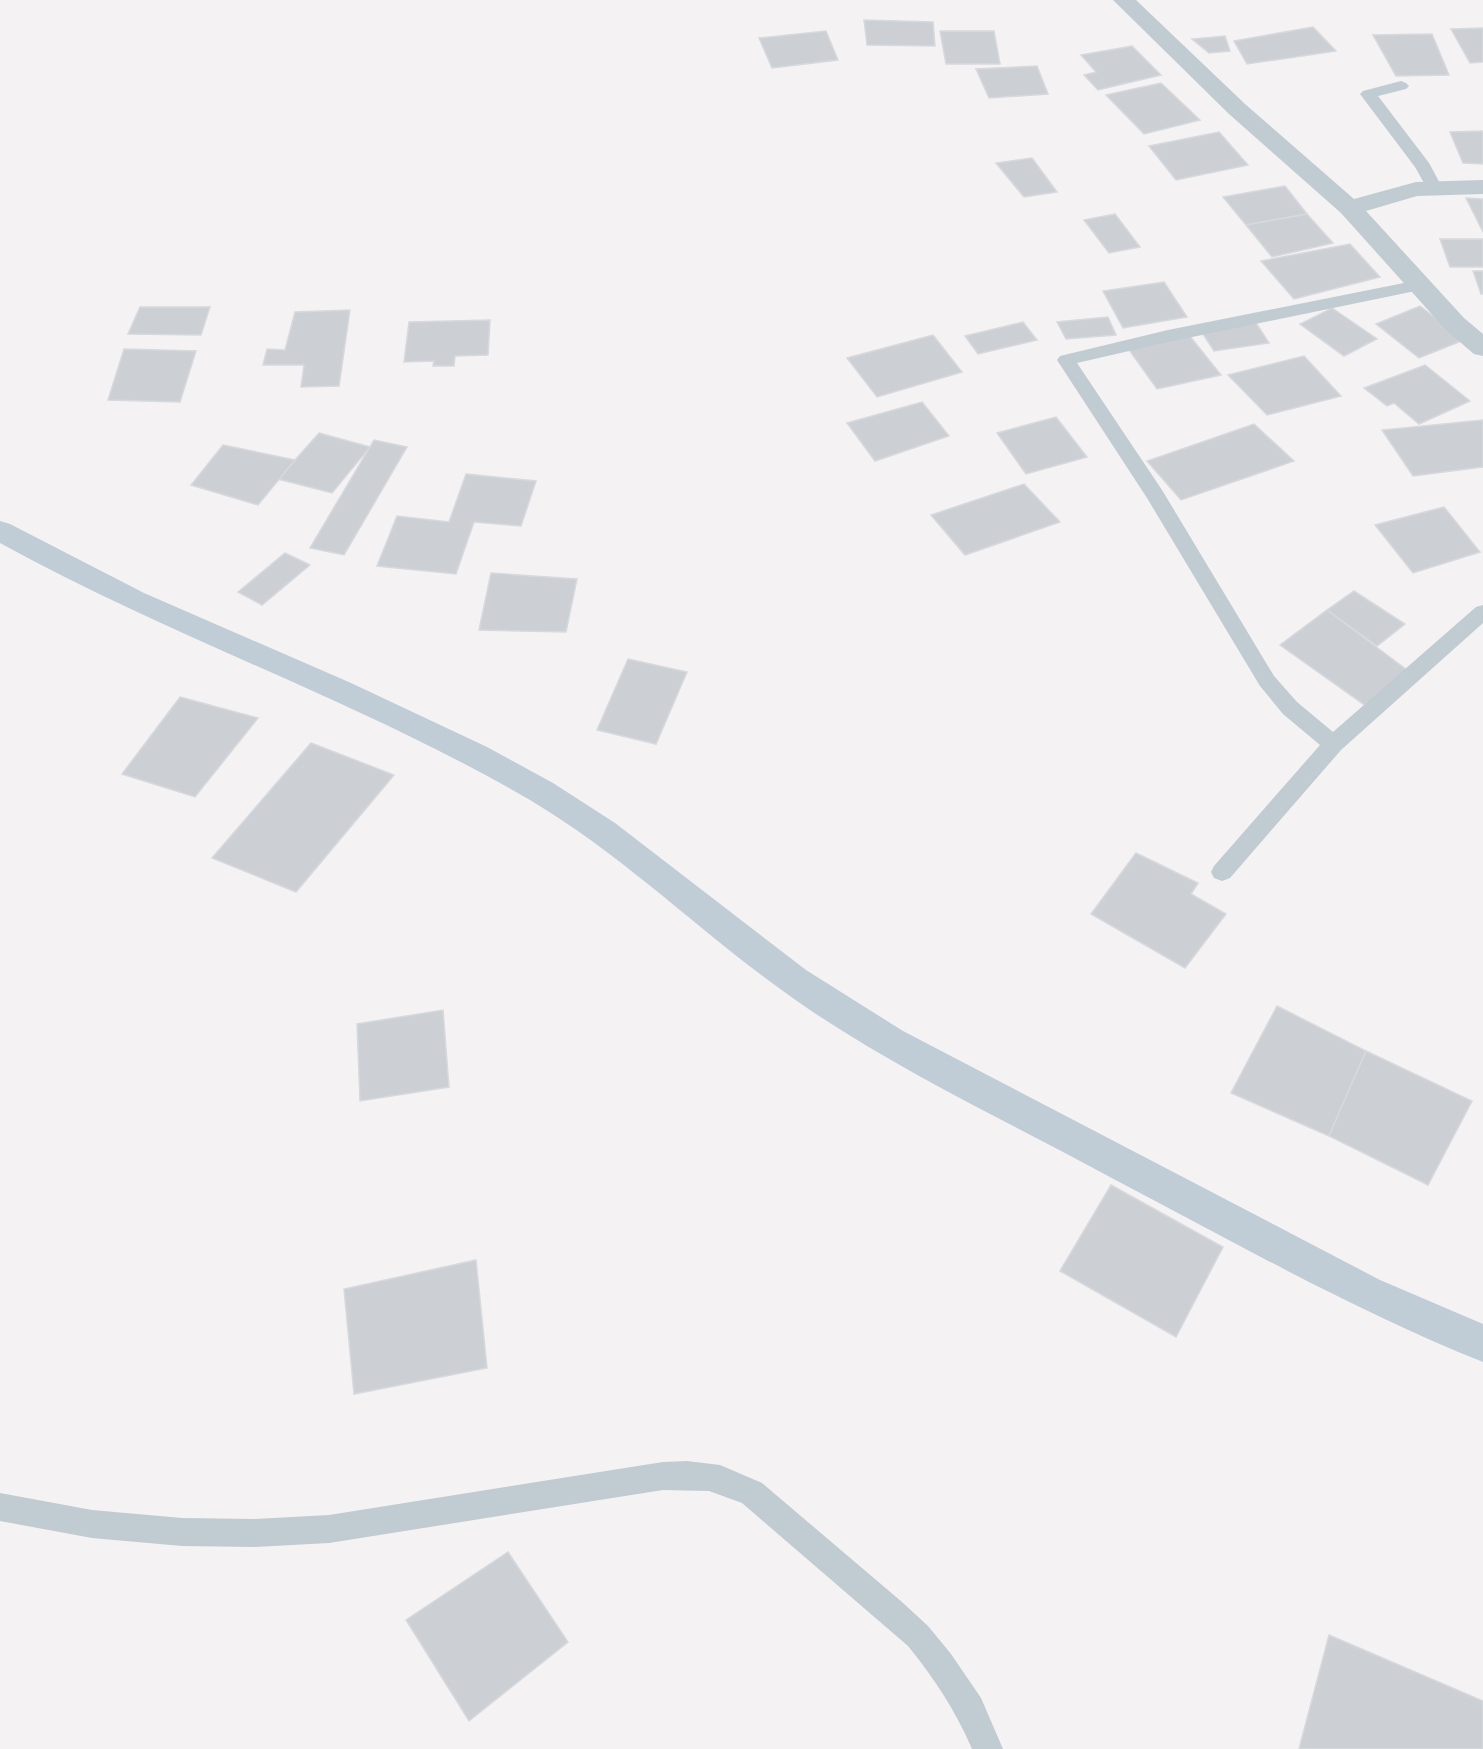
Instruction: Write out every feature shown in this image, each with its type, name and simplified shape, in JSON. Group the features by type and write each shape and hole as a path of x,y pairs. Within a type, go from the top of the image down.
{"street":[{"path":"1124,0 1238,109 1350,208 1455,324 1483,348"},
{"path":"1350,208 1401,193 1434,187 1483,187"},
{"path":"0,531 123,596 450,741 543,793 618,842 836,1010 907,1051 1366,1293 1483,1343"}],"lane":[{"path":"1401,86 1368,94 1423,166 1434,187"},
{"path":"1333,744 1290,708 1267,681 1155,495 1066,360 1168,336 1419,285"},
{"path":"1222,872 1333,744 1483,612"},
{"path":"0,1507 92,1524 182,1532 255,1533 329,1530 663,1476 687,1473 711,1475 733,1482 752,1493 918,1636 941,1664 964,1700 988,1749"}],"building":[{"path":"864,20 933,22 935,46 867,45"},
{"path":"1313,27 1336,51 1247,64 1234,41"},
{"path":"1483,28 1483,62 1470,63 1451,29"},
{"path":"826,31 838,60 772,68 759,38"},
{"path":"940,31 994,31 1000,64 946,64"},
{"path":"1432,34 1449,75 1396,76 1373,35"},
{"path":"1225,36 1230,51 1209,53 1192,39"},
{"path":"1132,46 1161,75 1098,90 1084,75 1096,72 1081,55"},
{"path":"1037,66 1048,94 989,98 976,69"},
{"path":"1161,83 1200,120 1144,134 1106,95"},
{"path":"1483,131 1483,164 1463,163 1450,132"},
{"path":"1219,132 1248,165 1176,180 1149,146"},
{"path":"1032,158 1057,192 1024,197 996,163"},
{"path":"1285,186 1307,214 1246,225 1223,197"},
{"path":"1466,198 1483,199 1483,232"},
{"path":"1115,214 1140,247 1109,253 1084,220"},
{"path":"1307,214 1333,243 1272,257 1246,225"},
{"path":"1440,239 1483,239 1483,267 1450,267"},
{"path":"1350,244 1380,277 1294,299 1261,261"},
{"path":"1473,271 1483,271 1483,294 1481,294"},
{"path":"1164,282 1187,317 1123,328 1103,291"},
{"path":"1420,306 1464,340 1419,358 1376,324"},
{"path":"140,307 210,307 201,335 128,334"},
{"path":"1332,308 1377,339 1344,356 1300,324"},
{"path":"350,310 339,386 301,387 304,365 263,365 267,349 285,350 295,312"},
{"path":"1108,317 1116,335 1066,339 1057,322"},
{"path":"490,320 488,355 455,356 454,366 433,366 434,361 404,362 409,322"},
{"path":"1023,322 1037,340 978,354 965,336"},
{"path":"1256,323 1269,343 1214,351 1201,331"},
{"path":"933,335 962,372 877,397 847,358"},
{"path":"1189,335 1221,375 1157,389 1127,347"},
{"path":"124,349 196,351 180,402 108,400"},
{"path":"1304,356 1341,396 1267,415 1228,375"},
{"path":"1425,365 1470,401 1419,424 1394,403 1387,406 1364,388"},
{"path":"922,402 949,436 875,461 847,423"},
{"path":"1056,417 1087,457 1026,474 997,433"},
{"path":"1483,420 1483,467 1413,476 1382,430"},
{"path":"1254,424 1294,461 1181,500 1147,461"},
{"path":"319,433 370,447 332,493 278,479"},
{"path":"374,440 407,447 344,555 310,548"},
{"path":"223,445 295,460 258,505 191,485"},
{"path":"466,474 536,481 521,526 474,522 456,574 377,566 397,516 449,522"},
{"path":"1024,484 1060,522 965,555 931,515"},
{"path":"1444,507 1480,552 1413,573 1375,525"},
{"path":"285,553 310,565 262,605 238,592"},
{"path":"491,573 577,579 566,632 479,630"},
{"path":"1354,591 1405,624 1377,646 1327,610"},
{"path":"1327,610 1407,670 1366,706 1280,645"},
{"path":"628,659 687,672 656,744 597,730"},
{"path":"180,697 258,718 195,797 122,774"},
{"path":"311,743 394,775 296,892 212,858"},
{"path":"1136,853 1198,883 1191,894 1226,914 1185,968 1091,914"},
{"path":"1277,1006 1366,1051 1329,1136 1231,1093"},
{"path":"443,1010 449,1087 360,1101 357,1024"},
{"path":"1366,1051 1472,1101 1428,1185 1329,1136"},
{"path":"1111,1185 1223,1247 1176,1337 1060,1271"},
{"path":"476,1260 487,1368 354,1394 344,1289"},
{"path":"508,1552 568,1642 469,1721 406,1620"},
{"path":"1329,1635 1483,1701 1483,1749 1299,1749"}]}
